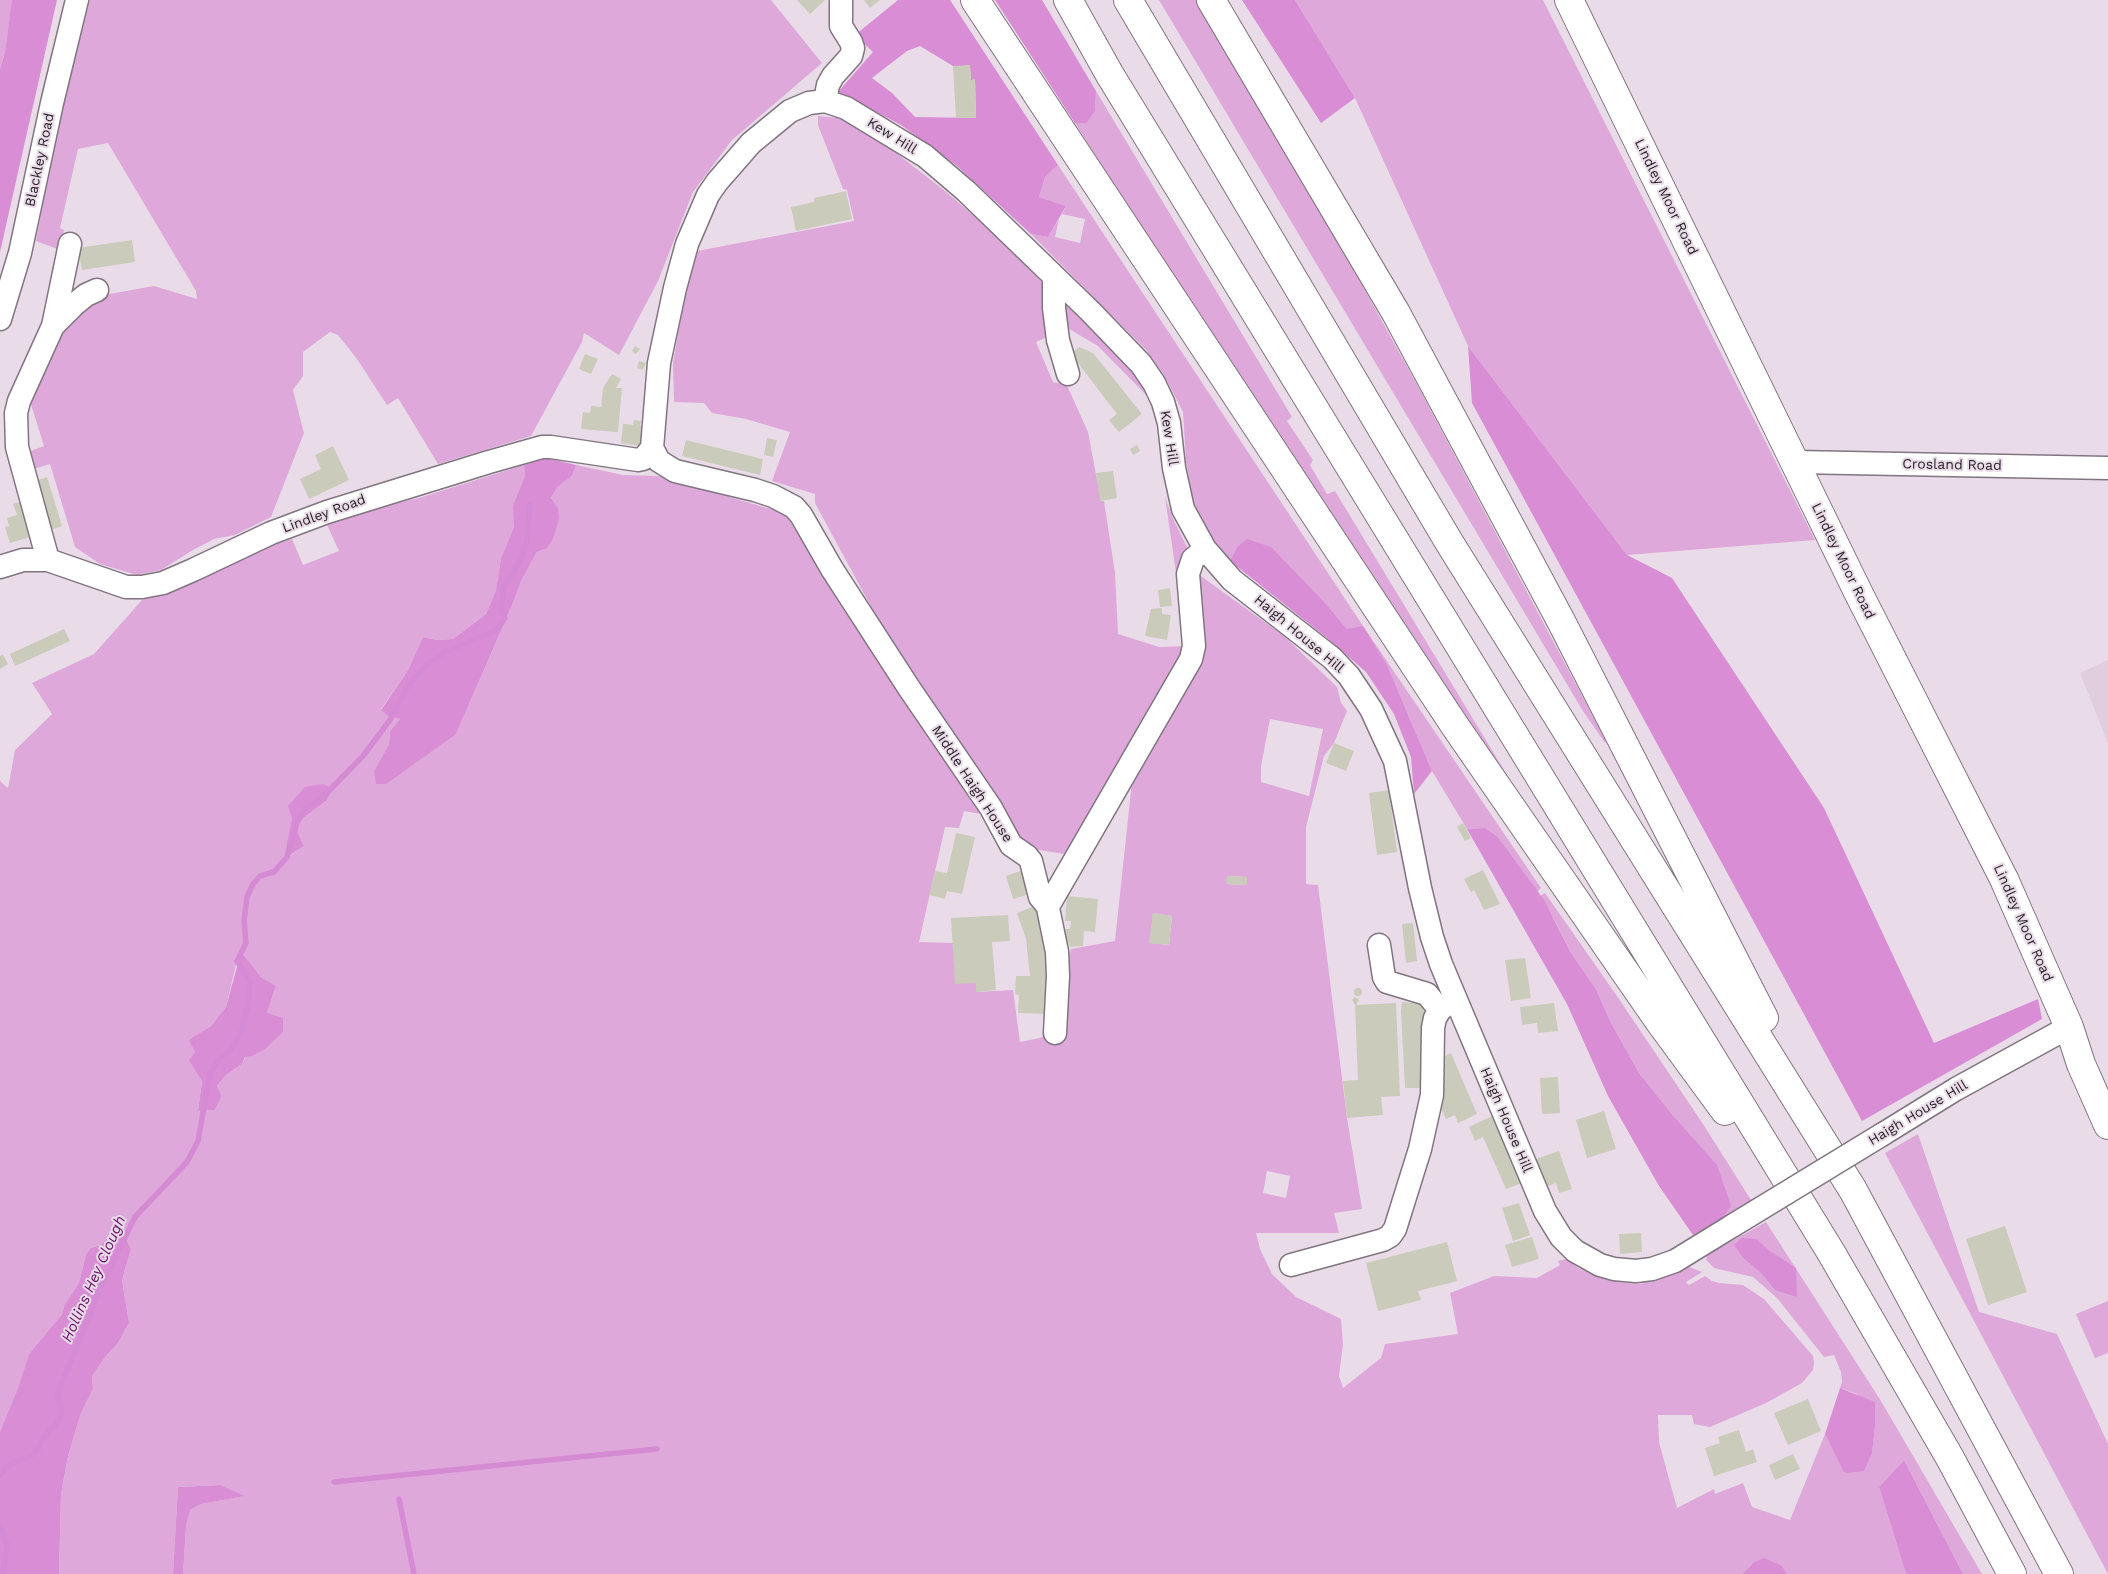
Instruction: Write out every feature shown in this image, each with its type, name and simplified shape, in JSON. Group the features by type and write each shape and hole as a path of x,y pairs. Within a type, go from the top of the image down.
{"main road":[{"path":"975,0 1461,734 1658,1021 1832,1254"},
{"path":"1068,0 1116,83 1832,1254 1950,1458 2012,1574"},
{"path":"1128,0 1449,542 1853,1190"},
{"path":"1211,0 1410,340 1561,620 1853,1190 2059,1574"},
{"name":"Lindley Moor Road","path":"1569,0 1796,462 1862,601 2004,879 2069,1027 2081,1064 2108,1125"}],"street":[{"name":"Blackley Road","path":"0,319 20,253 54,94 77,0"},
{"path":"652,448 659,363 687,244 708,196 717,182 751,143 790,111 809,103 825,101 828,85 833,76 851,56 853,48 841,26 841,0"},
{"name":"Kew Hill","path":"825,101 846,108 925,156 966,192 1134,355 1148,373 1159,392 1169,423 1174,468 1182,509"},
{"path":"48,560 17,447 16,423 19,401 53,326 70,244"},
{"path":"1054,278 1054,308 1058,340 1068,374"},
{"path":"53,326 80,300 97,290"},
{"name":"Lindley Road","path":"0,567 24,560 48,560 126,587 142,588 162,583 186,573 271,533 319,514 542,447 638,460 646,456 652,448"},
{"name":"Middle Haigh House","path":"652,448 659,462 676,471 774,496 794,508 801,515 837,577 909,688 991,808 1011,845 1014,849 1028,856 1031,861 1040,897 1046,903 1057,952 1058,976 1055,1033"},
{"name":"Crosland Road","path":"1796,462 2108,468"},
{"name":"Haigh House Hill","path":"1182,509 1205,549 1232,580 1336,663 1357,687 1377,720 1395,761 1420,888 1441,964 1448,1004 1545,1211 1561,1237 1570,1247 1586,1258 1607,1267 1628,1271 1652,1269 1675,1261 1956,1089 2069,1027"},
{"path":"1046,903 1050,904 1191,659 1194,646 1188,574 1193,559 1205,549"},
{"path":"1291,1265 1383,1240 1390,1236 1395,1229 1420,1149 1432,1095 1433,1028 1435,1018 1448,1004 1427,994 1387,982 1384,977 1379,945"}],"shaded area":[{"path":"0,0 12,0 12,3 5,52 0,69"},
{"path":"12,0 57,0 0,252 0,69 5,52"},
{"path":"90,0 771,0 822,63 732,140 693,192 658,281 619,355 584,333 582,342 531,436 438,464 398,398 387,405 357,359 338,335 330,332 303,352 303,376 293,390 304,433 271,517 235,535 214,539 161,570 137,575 100,564 75,547 50,464 30,470 25,453 44,446 28,395 63,329 98,296 154,286 197,299 196,291 108,143 78,149 60,228 64,230 60,250 36,241 70,77"},
{"path":"898,0 950,0 1058,165 1045,177 1039,197 1066,206 1048,237 1031,234 957,166 901,125 838,92 873,52 855,35","holes":["920,46 953,66 970,66 971,80 975,80 976,118 915,117 892,93 872,78 907,51"]},
{"path":"995,0 1042,0 1096,91 1095,111 1087,123 1075,123"},
{"path":"1159,0 1199,0 1309,189 1420,390 1606,741 1605,743 1583,711"},
{"path":"1242,0 1295,0 1355,98 1321,123"},
{"path":"1295,0 1543,0 1815,540 1627,555 1468,346 1355,98"},
{"path":"1096,91 1292,417 1287,421 1313,460 1310,465 1327,494 1335,491 1547,841 1290,455 1269,419 1075,123 1087,123 1095,111"},
{"path":"818,116 839,118 891,149 980,221 1043,283 1049,336 1036,342 1053,382 1065,381 1088,432 1101,501 1104,501 1115,573 1118,634 1159,647 1186,646 1070,855 1027,848 1017,841 888,638 815,503 815,494 772,481 790,432 746,419 712,413 704,403 674,402 673,363 684,301 697,251 854,221 847,190 843,189 818,125"},
{"path":"1058,165 1363,626 1541,888 1537,892 1497,836 1485,828 1467,829 1432,771 1388,667 1347,629 1327,605 1301,580 1237,547 1230,561 1208,535 1193,500 1186,462 1183,412 1164,375 1147,351 1031,234 1048,237 1059,219 1055,237 1080,243 1085,219 1062,214 1066,206 1039,197 1045,177"},
{"path":"1062,297 1127,359 1154,403 1098,346 1064,326"},
{"path":"1468,346 1627,555 1672,578 1824,808 1934,1043 2038,999 2042,1019 1862,1121 1472,403"},
{"path":"547,458 576,465 572,476 557,487 551,498 558,508 559,518 553,539 546,549 537,552 521,581 456,734 386,784 376,784 374,771 389,744 390,731 400,719 388,716 381,710 408,670 423,637 437,640 453,639 486,614 496,590 501,558 514,527 513,506 525,476 524,465"},
{"path":"524,465 525,476 514,506 514,527 501,558 496,590 486,614 453,639 437,640 423,637 408,670 381,709 388,716 400,719 390,731 389,744 374,771 456,734 521,581 537,552 546,549 558,508 551,499 556,487 572,476 576,465 623,475 658,476 784,513 983,804 981,814 964,811 959,828 945,827 919,942 953,943 976,983 977,992 1013,990 1020,1042 1040,1038 1049,1033 1071,949 1115,941 1133,772 1204,658 1198,574 1284,636 1337,687 1341,703 1347,711 1334,743 1324,756 1306,827 1306,884 1318,885 1347,1118 1362,1209 1334,1213 1339,1233 1256,1233 1260,1249 1272,1274 1296,1297 1341,1319 1343,1344 1339,1376 1343,1388 1381,1358 1385,1344 1458,1334 1450,1293 1494,1276 1537,1278 1560,1265 1558,1261 1566,1259 1578,1268 1595,1276 1618,1282 1640,1284 1689,1267 1702,1272 1686,1282 1689,1285 1705,1276 1719,1283 1743,1285 1764,1299 1813,1356 1814,1363 1813,1370 1802,1383 1766,1403 1710,1427 1694,1424 1692,1415 1658,1415 1659,1442 1677,1508 1714,1489 1715,1494 1743,1483 1752,1507 1790,1520 1825,1434 1843,1471 1864,1471 1872,1454 1875,1427 1857,1394 1840,1388 1842,1382 1841,1372 1834,1355 1824,1357 1777,1298 1753,1277 1714,1268 1706,1260 1707,1255 1766,1222 1881,1401 1982,1574 1963,1574 1904,1460 1879,1487 1906,1574 1787,1574 1782,1566 1753,1563 1742,1574 183,1574 186,1526 190,1510 201,1504 244,1496 220,1485 178,1487 173,1574 59,1574 61,1494 68,1456 81,1413 93,1389 92,1376 118,1343 129,1323 122,1280 131,1249 119,1225 101,1245 91,1248 86,1254 79,1283 65,1304 62,1314 29,1354 19,1389 0,1432 0,781 8,788 15,750 52,714 32,683 94,654 142,600 192,581 270,542 280,543 292,539 303,565 339,551 327,525 340,516 419,498","holes":["1270,719 1323,729 1309,796 1261,782 1261,766","327,800 297,823 298,833 304,846 285,859 292,818","1227,876 1247,877 1247,885 1227,884","1153,913 1172,916 1169,945 1150,943","241,953 261,977 276,986 267,1013 242,1064 226,1075 217,1086 222,1096 215,1110 198,1111 202,1080 190,1060 195,1052 190,1040 211,1026 226,1007 237,961","1267,1171 1290,1176 1286,1198 1263,1193","1756,1240 1770,1251 1775,1290 1761,1273 1743,1258 1735,1246"]},
{"path":"1165,497 1173,519 1188,549 1180,600"},
{"path":"1247,539 1271,547 1327,605 1347,629 1363,626 1388,667 1432,771 1414,794 1411,757 1394,714 1366,672 1327,638 1230,561 1237,547"},
{"path":"2108,660 2108,743 2080,673"},
{"path":"323,784 331,788 327,800 297,823 298,833 304,846 284,859 292,818 288,806 305,787"},
{"path":"1485,828 1497,836 1544,900 1571,953 1596,989 1610,1021 1639,1073 1675,1118 1717,1165 1731,1206 1723,1219 1693,1235 1659,1186 1608,1096 1567,1004 1467,829"},
{"path":"1545,893 1703,1124 1751,1200 1723,1219 1731,1206 1675,1118 1639,1073 1610,1021 1596,989 1571,953 1540,896"},
{"path":"241,952 261,977 276,986 267,1013 283,1018 283,1032 265,1049 252,1056 245,1057 242,1064 226,1075 217,1086 222,1096 215,1110 198,1111 202,1081 189,1060 195,1052 189,1040 211,1026 226,1007"},
{"path":"1918,1134 1979,1312 2057,1334 2108,1444 2108,1574 1885,1153"},
{"path":"119,1225 131,1249 122,1280 129,1323 118,1343 92,1376 93,1389 81,1413 68,1456 61,1494 59,1574 0,1574 0,1432 18,1389 29,1354 62,1314 65,1304 79,1283 86,1254 91,1248 101,1245"},
{"path":"1742,1238 1756,1239 1796,1268 1797,1297 1775,1290 1761,1273 1743,1258 1734,1245"},
{"path":"2108,1301 2108,1353 2095,1358 2076,1314"},
{"path":"1840,1388 1875,1402 1872,1454 1864,1471 1847,1473 1843,1471 1825,1434"},
{"path":"1904,1460 1963,1574 1906,1574 1879,1487"},
{"path":"220,1485 245,1496 201,1504 190,1510 186,1526 183,1574 173,1574 178,1487"},
{"path":"1764,1558 1782,1566 1787,1574 1742,1574 1753,1563"}],"building":[{"path":"797,0 825,0 810,14"},
{"path":"864,0 880,0 870,8"},
{"path":"970,65 971,80 975,79 976,118 956,118 953,66"},
{"path":"846,191 852,219 796,231 791,207 814,202 814,198"},
{"path":"132,240 135,262 82,270 78,248"},
{"path":"635,346 640,349 636,354 632,351"},
{"path":"1079,347 1093,353 1142,414 1119,432 1109,420 1117,414 1072,355"},
{"path":"585,354 598,359 591,374 579,369"},
{"path":"639,361 646,363 643,370 637,368"},
{"path":"612,374 621,379 616,388 622,388 618,432 581,429 583,412 590,413 591,406 601,407 603,388"},
{"path":"634,420 641,421 640,426 644,426 641,446 621,443 623,424 633,425"},
{"path":"767,438 777,440 773,457 764,455"},
{"path":"686,440 763,459 760,475 682,456"},
{"path":"1137,445 1140,451 1133,455 1130,449"},
{"path":"333,446 349,480 309,499 300,479 321,469 315,455"},
{"path":"1113,471 1117,498 1100,501 1096,473"},
{"path":"47,477 62,526 47,531 33,482"},
{"path":"27,500 37,535 10,543 5,527 9,526 7,518 17,515 13,504"},
{"path":"1170,588 1172,606 1160,607 1158,590"},
{"path":"1162,608 1162,614 1171,615 1167,640 1145,636 1151,609"},
{"path":"64,629 70,641 15,666 10,654"},
{"path":"3,655 8,664 0,669 0,656"},
{"path":"1334,743 1354,751 1346,771 1326,763"},
{"path":"1389,790 1397,852 1377,855 1369,793"},
{"path":"1463,823 1471,838 1465,841 1457,827"},
{"path":"956,833 975,837 962,894 947,891 945,899 929,895 935,871 947,873"},
{"path":"1026,869 1033,893 1013,899 1006,876"},
{"path":"1483,870 1500,904 1484,910 1474,890 1471,892 1464,879"},
{"path":"1227,876 1247,877 1247,885 1226,884"},
{"path":"1067,896 1098,899 1095,932 1084,931 1083,946 1070,947 1063,929 1070,929 1071,921 1065,921"},
{"path":"1035,906 1045,932 1050,1014 1018,1013 1019,995 1015,994 1016,976 1030,976 1026,939 1017,913"},
{"path":"1153,913 1172,916 1169,945 1149,943"},
{"path":"1008,915 1010,941 992,942 996,990 976,992 976,983 955,984 951,918"},
{"path":"1413,923 1417,961 1406,963 1402,924"},
{"path":"1525,958 1531,998 1511,1001 1505,960"},
{"path":"1358,988 1362,992 1358,996 1354,992"},
{"path":"1355,997 1359,1000 1356,1005 1396,1003 1400,1096 1381,1097 1383,1115 1347,1118 1343,1081 1358,1080 1355,1005 1352,1000"},
{"path":"1402,1002 1424,1004 1427,1088 1405,1088"},
{"path":"1554,1003 1558,1031 1538,1033 1537,1023 1522,1025 1520,1007"},
{"path":"1451,1053 1477,1114 1458,1123 1455,1115 1446,1119 1437,1099 1441,1058"},
{"path":"1558,1077 1560,1113 1542,1114 1540,1078"},
{"path":"1604,1111 1616,1149 1587,1158 1576,1120"},
{"path":"1496,1114 1524,1182 1506,1189 1483,1137 1475,1141 1469,1127"},
{"path":"1559,1151 1572,1189 1559,1193 1556,1183 1546,1187 1536,1159"},
{"path":"1519,1203 1530,1235 1513,1241 1502,1208"},
{"path":"2005,1226 2027,1292 1988,1305 1966,1239"},
{"path":"1641,1233 1642,1252 1620,1254 1619,1234"},
{"path":"1532,1237 1539,1259 1512,1267 1505,1245"},
{"path":"1447,1242 1457,1281 1418,1291 1421,1300 1378,1311 1366,1263"},
{"path":"1808,1399 1821,1431 1788,1445 1774,1413"},
{"path":"1739,1430 1746,1452 1753,1449 1757,1462 1714,1476 1705,1448 1720,1443 1718,1437"},
{"path":"1793,1454 1800,1469 1775,1480 1769,1465"}],"waterway":[{"name":"Hollins Hey Clough","path":"0,1475 9,1465 32,1455 38,1449 43,1438 58,1421 62,1412 57,1395 105,1278 135,1217 187,1162 198,1141 210,1073 219,1059 231,1049 241,1034 248,1005 250,982 237,961 246,943 244,921 247,897 253,884 260,876 274,872 287,857 297,823 305,808 320,800 363,756 390,720 406,689 426,665 446,651 497,630 505,618 501,611 504,587 519,563 527,541 530,505"},
{"path":"334,1482 657,1449"},
{"path":"399,1499 414,1574"},
{"name":"Hollins Hey Clough","path":"0,1525 7,1545 3,1574"}]}
